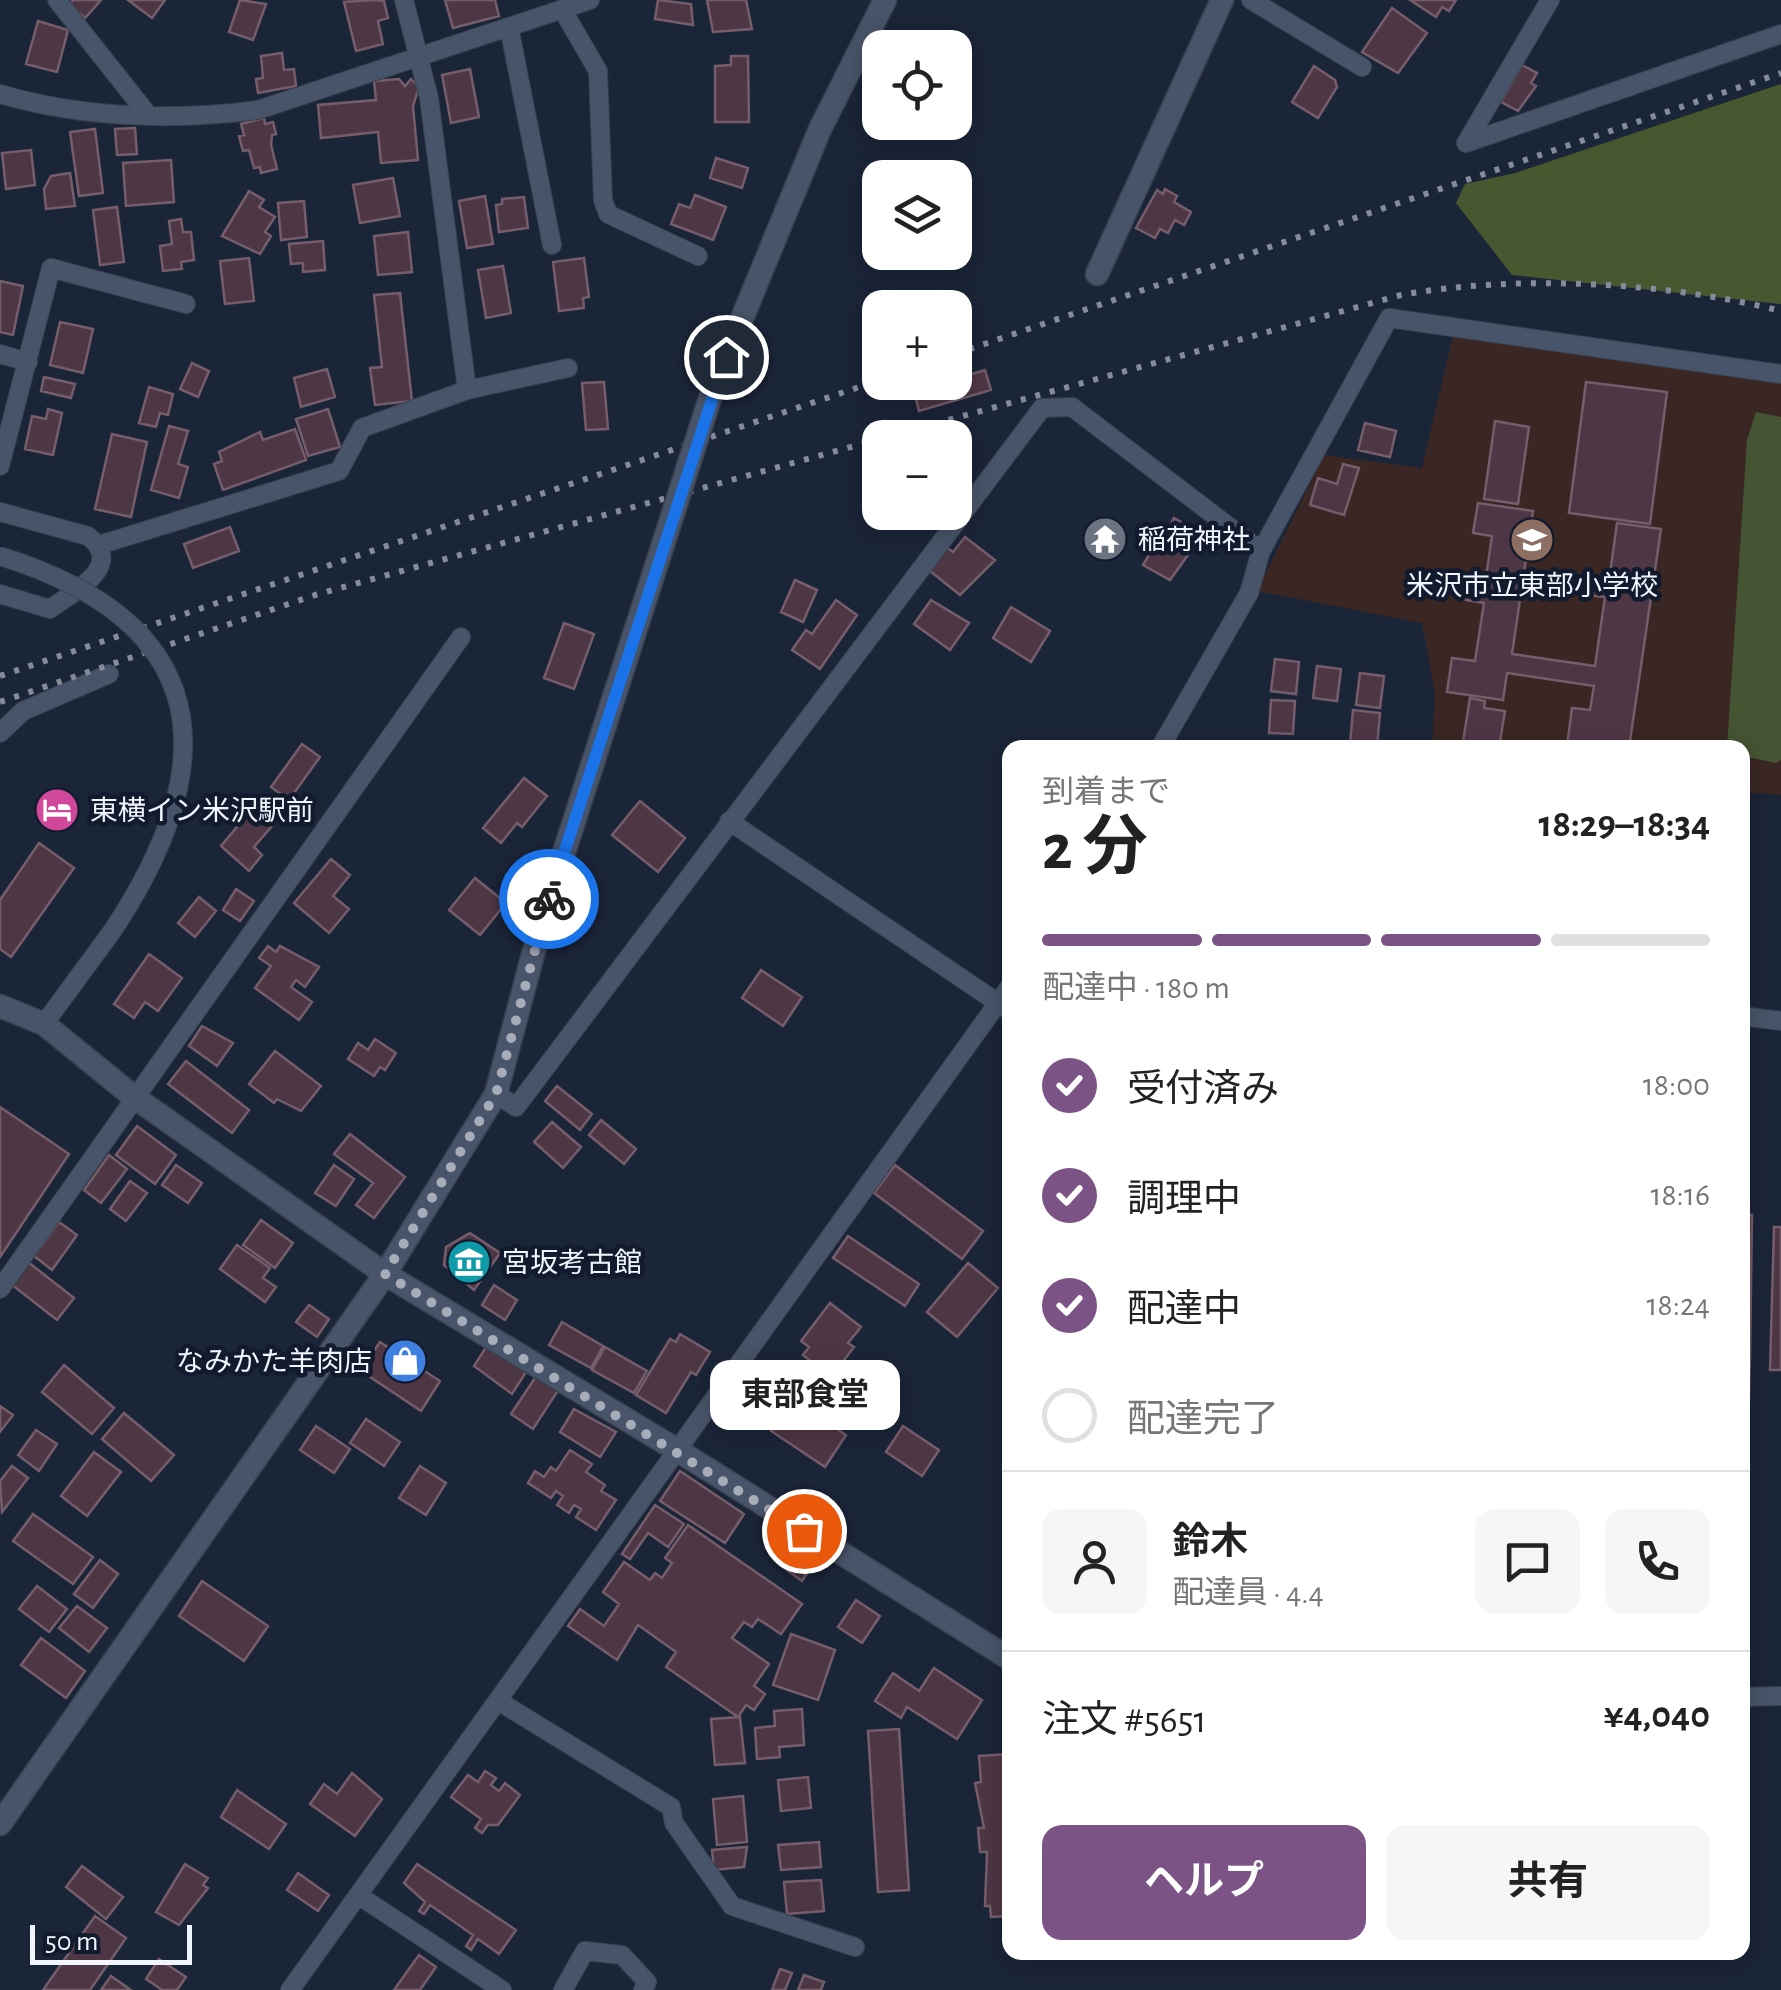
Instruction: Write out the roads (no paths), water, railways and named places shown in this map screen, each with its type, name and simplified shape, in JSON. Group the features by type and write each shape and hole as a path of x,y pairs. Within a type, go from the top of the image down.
{"street":[{"path":"58,0 149,116"},
{"path":"404,0 444,201 467,390"},
{"path":"0,94 122,115 212,116 258,110 590,0"},
{"path":"0,1824 385,1274 496,1094 541,924 713,389 820,129 885,0"},
{"path":"1251,0 1362,67"},
{"path":"1550,0 1466,143 1781,34"},
{"path":"1098,274 1223,2"},
{"path":"562,9 598,71 603,200 608,214 698,256"},
{"path":"509,27 552,244"},
{"path":"0,466 51,268 186,304"},
{"path":"1165,740 1250,592 1261,551 1389,318 1781,374"},
{"path":"0,354 28,362"},
{"path":"99,545 339,470 362,428 467,390 568,368"},
{"path":"496,1094 516,1107 1042,408 1072,407 1261,551"},
{"path":"0,512 88,536 99,545 103,560 98,573 50,609 0,594"},
{"path":"0,556 100,598 121,615 156,657 178,707 183,775 173,814 142,886 44,1024"},
{"path":"0,1289 461,638"},
{"path":"0,733 23,712 109,674"},
{"path":"729,821 1002,1007"},
{"path":"0,1006 44,1024 134,1097 385,1274 677,1450 1002,1655"},
{"path":"290,1990 677,1450 1002,1009"},
{"path":"1750,1017 1781,1021"},
{"path":"1750,1697 1781,1696"},
{"path":"500,1702 672,1807 674,1823 732,1906 855,1947"},
{"path":"358,1895 502,1990"},
{"path":"563,1990 585,1950 622,1955 647,1982 644,1990"}],"railway":[{"path":"972,348 1781,73"},
{"path":"0,702 315,595 1401,295 1493,285 1592,284 1690,293 1781,311"},
{"path":"0,676 862,386"}],"place":[{"name":"稲荷神社","path":"1105,539"},
{"name":"米沢市立東部小学校","path":"1532,540"},
{"name":"東横イン米沢駅前","path":"57,810"},
{"name":"宮坂考古館","path":"469,1262"},
{"name":"なみかた羊肉店","path":"405,1361"},
{"name":"東部食堂","path":"804,1531"}]}
